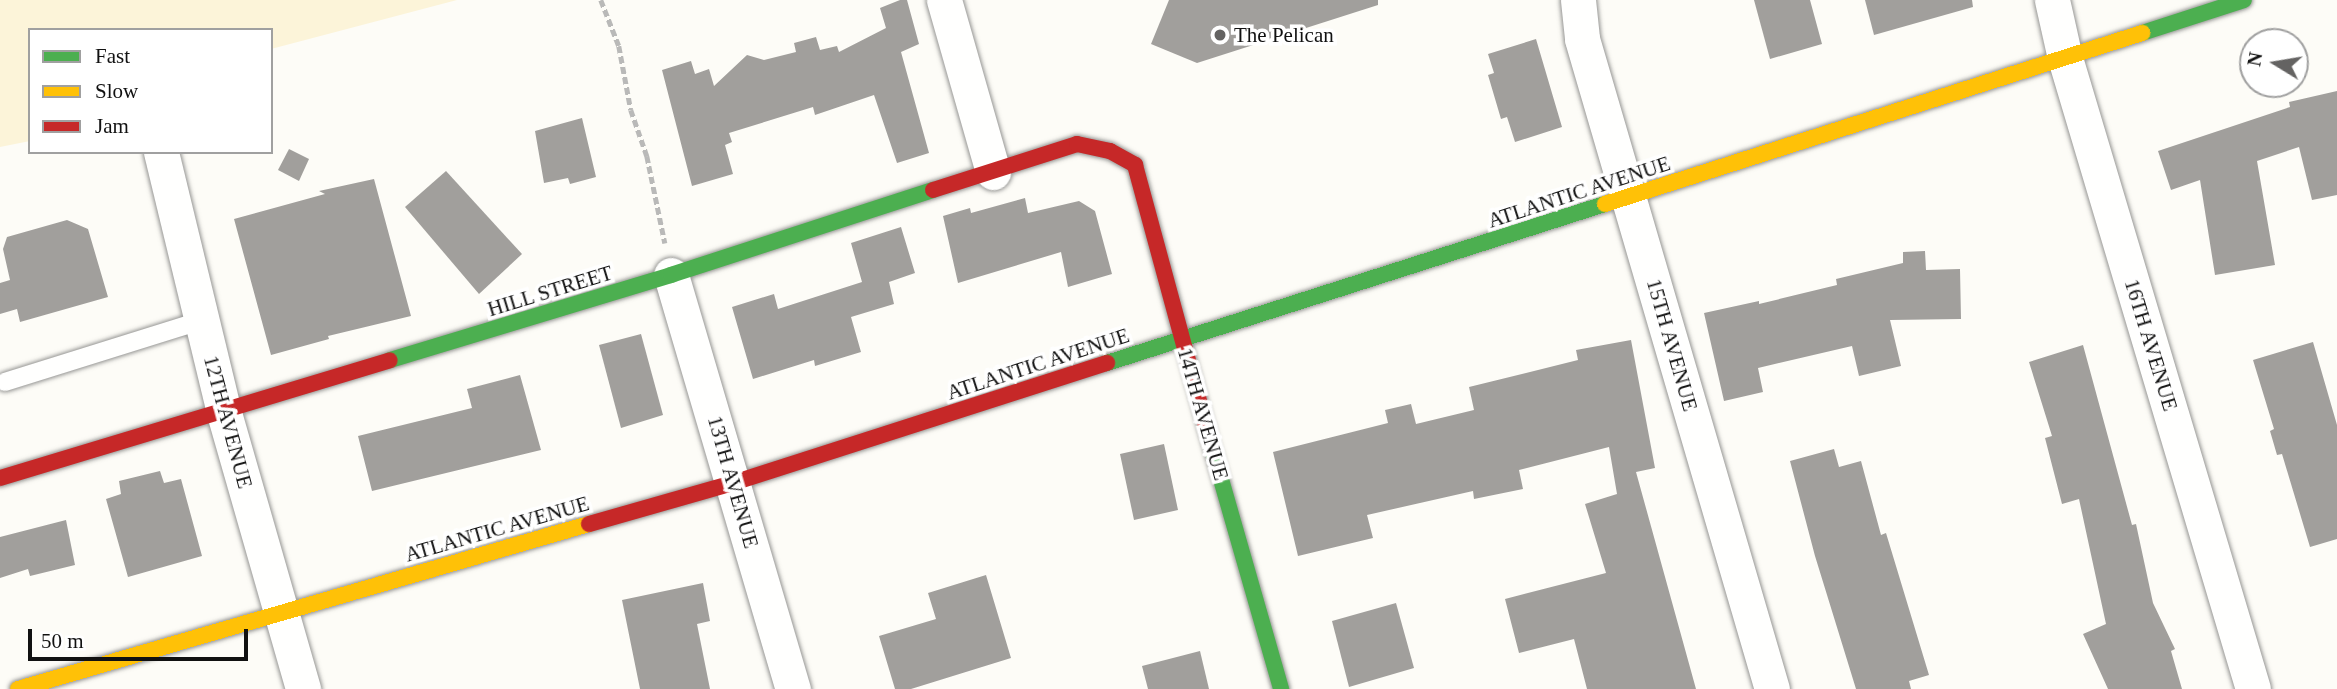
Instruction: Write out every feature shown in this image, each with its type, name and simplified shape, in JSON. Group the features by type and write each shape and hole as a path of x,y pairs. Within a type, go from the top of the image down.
{"main road":[{"name":"ATLANTIC AVENUE","path":"18,689 733,483 2244,0"},
{"name":"HILL STREET","path":"0,478 224,413 671,275 1077,144 1110,151"},
{"name":"14TH AVENUE","path":"1110,151 1135,165 1181,340 1282,689"}],"street":[{"path":"944,0 993,172"},
{"name":"15TH AVENUE","path":"1578,0 1582,39 1772,689"},
{"name":"16TH AVENUE","path":"2052,0 2065,58 2253,689"},
{"name":"12TH AVENUE","path":"161,154 224,413 303,689"},
{"name":"13TH AVENUE","path":"671,275 793,689"}],"lane":[{"path":"5,382 200,321"}],"path":[{"path":"601,0 619,46 631,110 647,156 671,275"}],"sand":[{"path":"0,0 457,0 273,48 273,28 28,28 28,141 0,147"}],"building":[{"path":"907,0 919,44 901,52 929,153 897,163 874,95 815,115 813,107 729,133 732,142 725,145 733,174 692,186 662,70 691,61 695,74 709,69 714,86 747,55 764,60 796,52 794,43 816,37 820,50 837,46 839,52 886,28 880,8"},
{"name":"The Pelican","path":"1169,0 1378,0 1378,5 1197,63 1151,44"},
{"path":"1754,0 1810,0 1822,44 1770,59"},
{"path":"1865,0 1972,0 1973,7 1874,35"},
{"path":"1536,39 1562,127 1515,142 1507,117 1501,119 1488,75 1494,73 1488,54"},
{"path":"2337,91 2337,195 2312,200 2299,147 2257,161 2275,265 2215,275 2200,180 2171,190 2158,151 2290,107 2289,102"},
{"path":"582,118 596,177 570,184 568,178 544,183 535,131"},
{"path":"289,149 309,159 299,181 278,170"},
{"path":"446,171 522,254 479,294 405,207"},
{"path":"374,179 411,316 328,336 329,339 271,355 234,219 325,194 319,191"},
{"path":"1025,198 1028,213 1079,201 1095,211 1112,274 1068,287 1061,252 958,283 943,216 970,208 971,213"},
{"path":"67,220 88,229 108,297 20,322 17,309 0,314 0,283 10,280 3,249 7,237"},
{"path":"901,227 915,273 889,282 894,304 851,317 861,352 815,366 814,360 753,379 732,307 774,294 778,309 862,282 851,243"},
{"path":"1925,251 1926,270 1960,269 1961,319 1890,320 1901,366 1859,376 1852,346 1758,368 1763,392 1724,401 1704,313 1759,301 1759,304 1837,285 1836,279 1903,263 1903,252"},
{"path":"641,334 663,415 621,428 599,345"},
{"path":"1631,340 1655,468 1636,472 1696,689 1587,689 1574,639 1519,653 1505,599 1606,573 1585,504 1617,494 1609,447 1519,470 1523,489 1474,499 1473,491 1367,515 1373,538 1298,556 1273,452 1388,423 1385,410 1411,404 1416,424 1474,410 1469,387 1578,360 1576,350"},
{"path":"2313,342 2337,425 2337,539 2310,547 2282,454 2277,455 2270,431 2274,429 2253,360"},
{"path":"2083,345 2132,525 2136,524 2153,603 2175,649 2171,651 2182,689 2108,689 2083,634 2106,624 2079,499 2062,504 2045,438 2052,436 2029,362"},
{"path":"520,375 541,450 372,491 358,436 472,408 467,389"},
{"path":"1164,444 1178,510 1134,520 1120,454"},
{"path":"1834,449 1839,467 1861,461 1881,535 1886,533 1929,675 1909,681 1911,689 1856,689 1815,556 1790,461"},
{"path":"160,471 164,483 181,479 202,556 128,577 106,499 121,494 119,481"},
{"path":"66,520 75,565 30,576 28,569 0,578 0,537"},
{"path":"986,575 1011,658 911,689 895,689 879,636 936,619 928,593"},
{"path":"703,583 710,621 697,624 710,689 640,689 622,600"},
{"path":"1396,603 1414,668 1349,687 1332,621"},
{"path":"1200,651 1209,689 1148,689 1142,666"}],"traffic: fast":[{"path":"2142,33 2244,0"},
{"path":"390,360 671,275 933,190"},
{"path":"1107,363 1605,204"},
{"path":"1206,427 1281,689"}],"traffic: slow":[{"path":"1605,204 2142,33"},
{"path":"18,689 589,524"}],"traffic: jam":[{"path":"933,190 1077,144 1110,151 1135,165 1206,427"},
{"path":"0,478 390,360"},
{"path":"589,524 733,483 1107,363"}],"place":[{"name":"The Pelican","path":"1220,35"}]}
